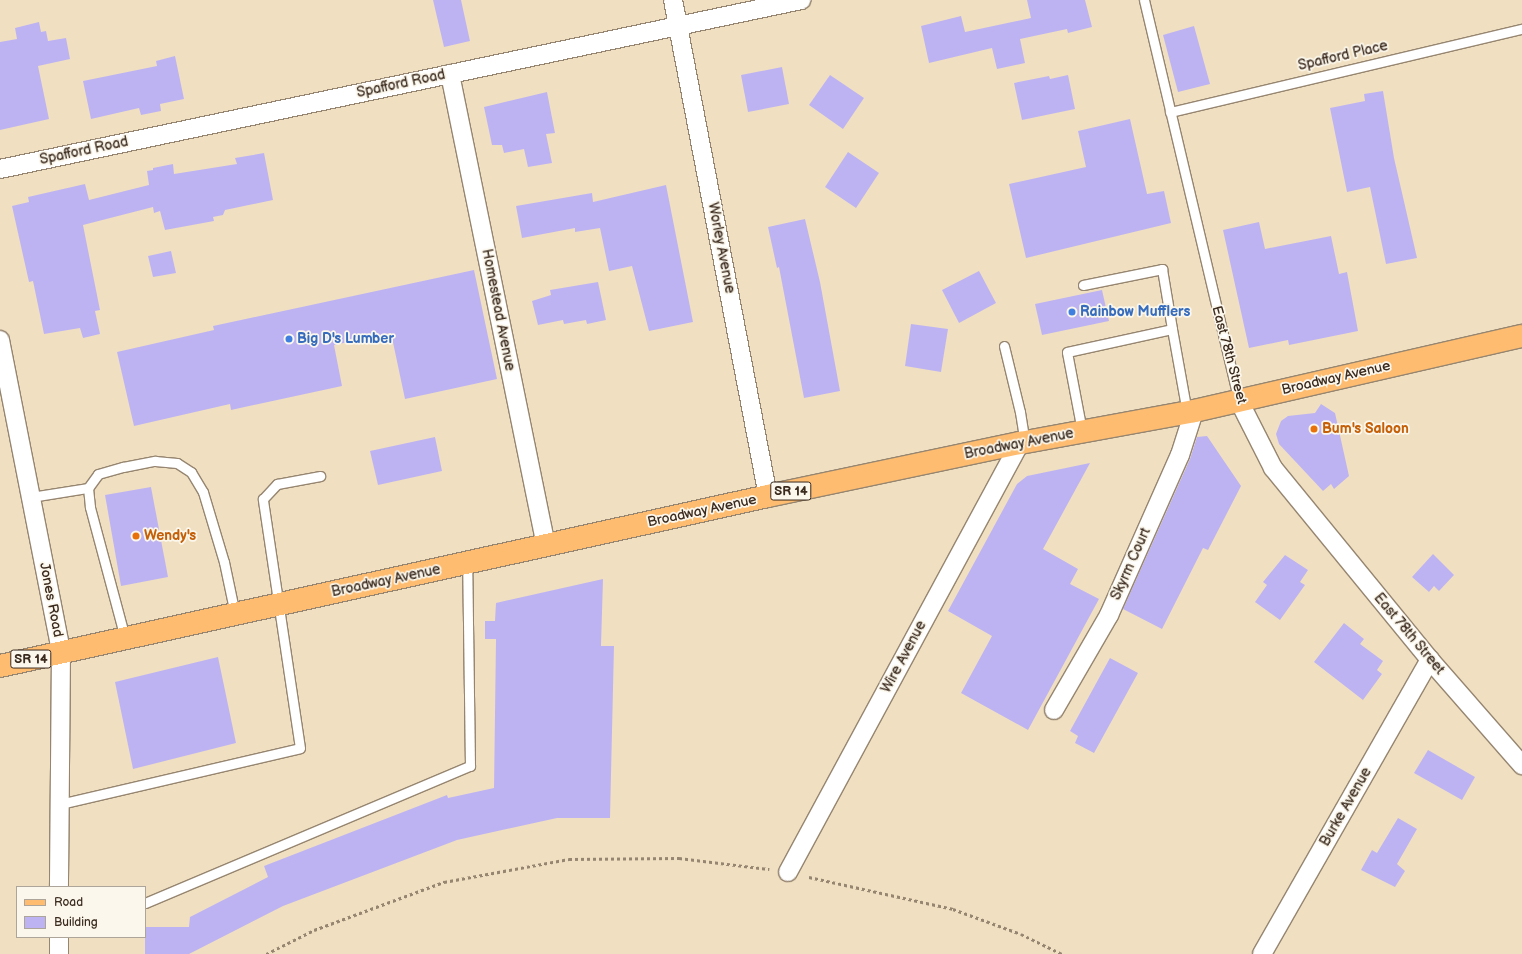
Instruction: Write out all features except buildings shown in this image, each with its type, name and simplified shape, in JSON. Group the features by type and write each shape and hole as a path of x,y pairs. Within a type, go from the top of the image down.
{"main road":[{"name":"Broadway Avenue","path":"0,666 768,496 1022,442 1191,412 1238,399 1522,336"}],"street":[{"name":"Worley Avenue","path":"673,0 768,496"},
{"name":"Spafford Road","path":"0,169 801,0"},
{"name":"Homestead Avenue","path":"450,74 546,546"},
{"name":"Jones Road","path":"0,340 61,652 60,886"},
{"name":"East 78th Street","path":"1238,399 1273,468 1430,660 1522,765"},
{"name":"Skyrm Court","path":"1054,710 1109,615 1180,455 1191,412"},
{"name":"Wire Avenue","path":"788,872 1022,442"},
{"name":"Burke Avenue","path":"1262,954 1430,660"},
{"path":"59,938 59,954"}],"lane":[{"name":"East 78th Street","path":"1144,0 1238,399"},
{"name":"Spafford Place","path":"1170,112 1522,28"},
{"path":"1083,285 1162,269 1172,329 1191,412"},
{"path":"1082,431 1067,352 1172,329"},
{"path":"1004,346 1020,412 1022,442"},
{"path":"125,638 90,507 88,488 98,474 156,460 177,463 191,472 204,492 224,562 235,614"},
{"path":"60,804 300,748 280,604 263,499 277,484 320,476"},
{"path":"31,497 88,488"},
{"path":"146,903 470,766 468,563"}],"path":[{"path":"266,954 314,930 444,882 569,859 679,858 788,872 953,909 1021,934 1062,954"}],"place":[{"name":"Rainbow Mufflers","path":"1072,312"},
{"name":"Big D's Lumber","path":"289,339"},
{"name":"Bum's Saloon","path":"1314,429"},
{"name":"Wendy's","path":"136,536"}]}
